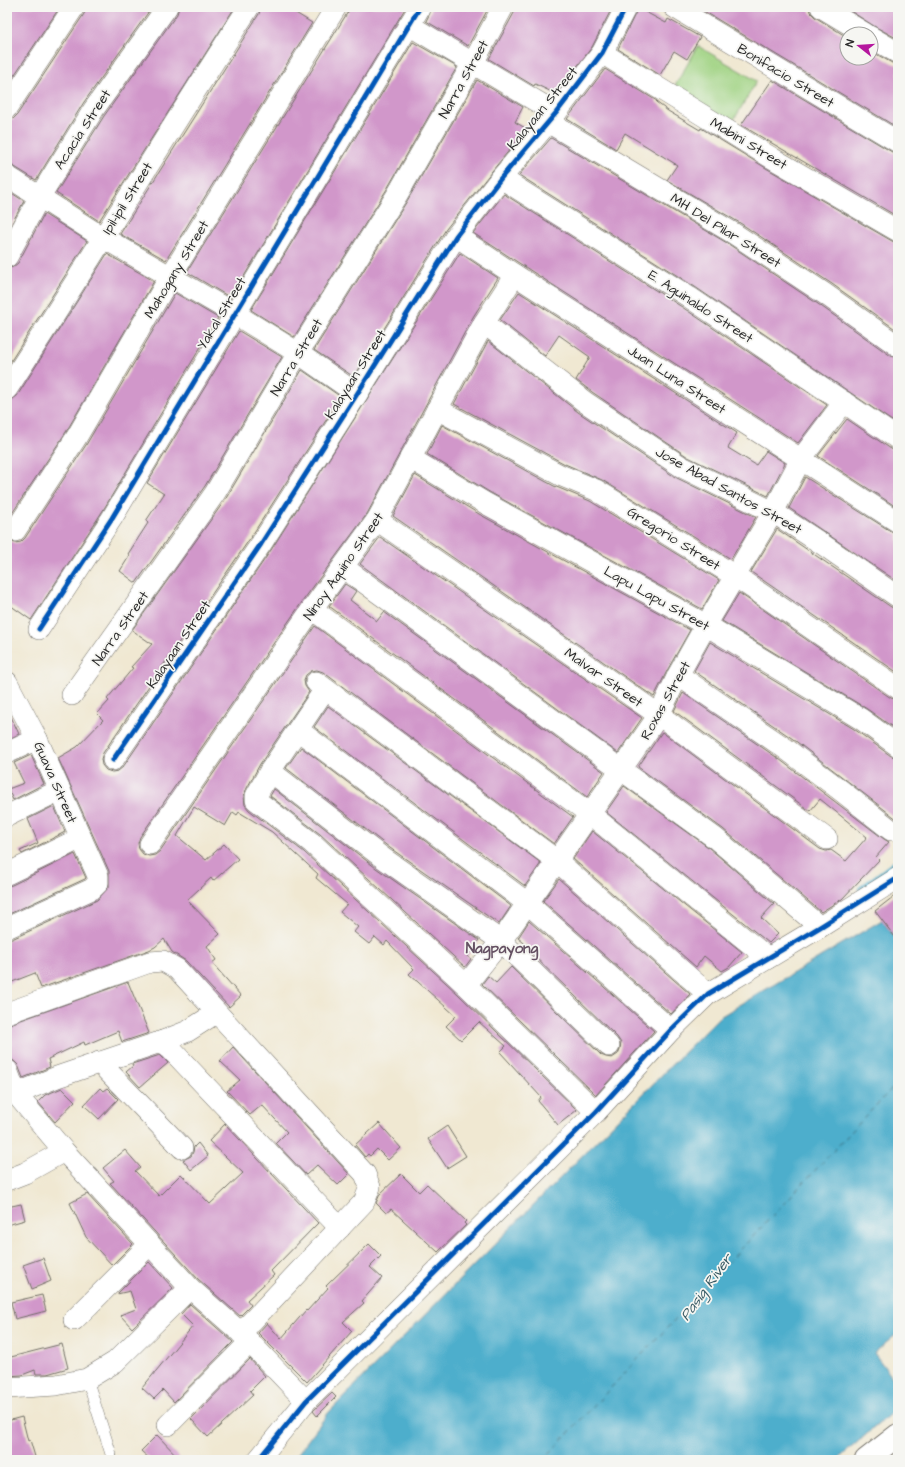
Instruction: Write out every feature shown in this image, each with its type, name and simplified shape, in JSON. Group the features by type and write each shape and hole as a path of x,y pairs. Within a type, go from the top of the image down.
{"main road":[{"path":"866,1460 898,1435"}],"street":[{"path":"7,108 74,7"},
{"name":"Acacia Street","path":"7,257 40,196 94,109 167,7"},
{"name":"Ipil-ipil Street","path":"7,389 67,298 102,237 249,7"},
{"name":"Mahogany Street","path":"15,530 76,438 170,277 336,7"},
{"name":"Yakal Street","path":"39,629 112,518 420,7"},
{"name":"Narra Street","path":"72,695 215,493 298,353 397,194 504,7"},
{"name":"Kalayaan Street","path":"113,760 261,544 456,236 602,53 626,7"},
{"name":"Bonifacio Street","path":"674,7 898,142"},
{"path":"820,7 852,26"},
{"name":"MH Del Pilar Street","path":"409,25 473,63 552,117 733,233 825,294 898,346"},
{"path":"879,42 898,53"},
{"name":"Mabini Street","path":"602,53 772,158 898,231"},
{"path":"7,176 102,237 235,314 298,353 357,394"},
{"name":"E. Aguinaldo Street","path":"501,178 689,297 898,439"},
{"name":"Juan Luna Street","path":"456,236 514,275 898,522"},
{"name":"Ninoy Aquino Street","path":"150,844 312,609 377,520 484,323 514,275"},
{"name":"Jose Abad Santos Street","path":"484,323 585,402 682,467 773,512 898,597"},
{"name":"Roxas Street","path":"466,985 501,941 556,860 622,770 659,715 678,675 773,512 801,459 844,402"},
{"name":"Gregorio Street","path":"437,409 560,475 596,490 735,576 898,688"},
{"name":"Lapu Lapu Street","path":"410,458 492,506 706,625 861,719 898,746"},
{"name":"Malvar Street","path":"377,520 659,715 827,839"},
{"path":"343,567 715,838 820,927"},
{"path":"312,609 590,814 768,958"},
{"path":"678,675 786,749 840,789 891,830"},
{"path":"596,1112 466,985 312,843 256,800 256,796 270,772 298,730 320,685 556,860 708,994"},
{"name":"Guava Street","path":"7,928 92,889 98,883 98,876 37,739 8,687"},
{"path":"298,730 527,903 671,1030"},
{"path":"7,754 37,739"},
{"path":"270,772 383,858 501,941 609,1046"},
{"path":"7,816 60,790"},
{"path":"7,874 81,838"},
{"path":"258,1460 306,1401 596,1112 671,1030 708,994 898,878"},
{"path":"7,1013 150,962 163,961 177,969 365,1174 370,1187 364,1202 168,1425"},
{"path":"16,1094 57,1077 163,1041 188,1030 216,1013"},
{"path":"163,1041 340,1228"},
{"path":"99,1062 182,1148"},
{"path":"7,1070 16,1094 64,1151 190,1288 246,1338 306,1401"},
{"path":"7,1180 25,1173 64,1151"},
{"path":"74,1320 150,1244"},
{"path":"7,1388 56,1385 87,1379 115,1362 190,1288"}],"lane":[{"path":"87,1379 111,1454"}],"green space":[{"path":"698,46 757,81 732,123 673,89"}],"water":[{"name":"Pasig River","path":"882,920 893,935 898,932 898,1333 874,1353 898,1385 898,1407 837,1460 293,1460 329,1412 718,1018"}],"building":[{"path":"7,7 60,7 7,86"},
{"path":"86,7 152,7 84,102 36,180 7,164 7,120 13,119 17,115 84,14"},
{"path":"179,7 235,7 99,221 56,193 104,116 177,14"},
{"path":"261,7 286,7 312,23 166,260 120,234 259,14"},
{"path":"351,7 406,7 231,298 187,272"},
{"path":"432,7 489,7 468,46 426,21"},
{"path":"515,7 597,7 610,12 592,47 556,94 535,84 534,86 489,59 514,13"},
{"path":"697,7 809,7 810,12 815,17 839,32 839,66 879,66 879,56 898,65 898,128"},
{"path":"844,7 898,7 898,39 879,29 879,26 874,26"},
{"path":"638,8 666,23 668,19 700,37 687,59 674,51 660,75 618,49"},
{"path":"413,42 457,67 387,189 294,337 251,310"},
{"path":"605,69 657,101 656,102 668,111 700,130 701,128 766,168 892,241 898,243 898,331 832,284 740,223 667,180 677,165 625,133 616,149 567,119"},
{"path":"477,80 523,107 515,122 527,129 446,229 354,377 314,350 407,201"},
{"path":"772,80 892,152 898,154 898,217 741,125"},
{"path":"551,138 727,243 818,304 891,356 898,358 898,413 892,421 695,287 519,175"},
{"path":"7,190 24,201 7,232"},
{"path":"504,194 682,307 827,405 798,443 473,233"},
{"path":"44,214 87,241 7,367 7,269 18,263"},
{"path":"460,253 498,278 473,317 367,514 302,602 140,837 138,843 139,849 143,854 149,856 155,855 160,851 315,626 573,817 554,844 323,672 317,670 311,671 306,675 304,680 305,686 309,692 260,764 244,796 245,805 249,810 304,852 458,994 577,1110 558,1125 538,1101 541,1097 500,1052 506,1046 479,1022 461,1040 446,1026 456,1016 409,974 414,969 387,941 384,945 375,937 369,944 354,932 358,927 340,912 347,904 316,878 318,874 272,832 239,812 237,815 233,812 225,826 194,807 177,836 206,860 224,844 238,859 213,881 211,878 187,900 220,934 207,946 216,960 212,963 241,996 229,1007 186,961 172,952 164,939 149,950 41,988 35,973 7,984 7,940 97,900 109,887 109,871 58,758 77,747 103,720 97,714 109,701 107,699 133,668 131,667 152,644 132,630 225,500 302,370 341,397 251,537 103,753 101,759 102,765 106,770 112,772 118,771 123,767 271,550"},
{"path":"107,254 154,281 66,432 7,521 7,401 17,396"},
{"path":"519,292 737,433 728,448 756,465 766,451 785,463 768,496 688,457 576,380 590,357 559,335 545,356 500,320"},
{"path":"175,293 218,318 102,512 31,620 7,603 7,540 15,543 21,542 25,538 86,445"},
{"path":"239,331 282,357 205,486 136,583 120,571 130,555 128,554 148,523 146,521 164,494 147,483"},
{"path":"488,341 578,412 675,477 756,517 731,559 602,480 565,464 454,404"},
{"path":"847,419 891,449 898,451 898,508 818,456"},
{"path":"442,425 554,486 590,501 719,580 702,609 491,493 427,454"},
{"path":"415,475 479,514 690,630 654,697 393,516"},
{"path":"805,477 892,532 898,534 898,582 789,508"},
{"path":"777,529 891,607 898,609 898,673 751,572"},
{"path":"380,537 642,718 618,753 360,564"},
{"path":"345,584 356,591 350,600 377,621 384,612 604,772 587,797 329,606"},
{"path":"739,593 891,698 898,700 898,731 867,709 722,621"},
{"path":"710,642 854,729 891,756 898,758 898,820 793,739 694,671"},
{"path":"683,693 779,759 889,842 876,857 879,860 842,899 821,912 723,829 638,767 662,732 820,849 826,851 831,850 846,861 867,837 820,799 810,811 674,711"},
{"path":"328,706 541,863 525,886 314,727"},
{"path":"7,708 19,734 7,740"},
{"path":"301,747 511,906 499,924 390,848 286,768"},
{"path":"31,755 44,784 13,800 8,789 24,783 14,763"},
{"path":"624,786 708,847 774,904 761,918 778,934 769,943 606,812"},
{"path":"274,789 376,868 479,940 467,956 471,959 465,967 320,834 270,796"},
{"path":"54,806 65,832 22,854 20,851 38,843 28,819"},
{"path":"592,831 742,952 729,967 722,971 704,956 696,967 573,859"},
{"path":"75,854 86,878 85,879 7,915 7,886 12,885"},
{"path":"559,879 690,994 671,1014 543,901"},
{"path":"898,893 898,941 875,911"},
{"path":"529,921 654,1031 596,1095 482,984 488,976 496,983 511,967 601,1055 612,1058 618,1054 621,1043 617,1037 527,949 529,947 518,938"},
{"path":"128,982 149,1033 122,1042 118,1031 85,1045 84,1042 48,1059 50,1067 23,1078 18,1065 8,1058 7,1025"},
{"path":"233,1047 349,1174 338,1185 317,1165 306,1175 276,1143 287,1132 262,1105 250,1115 227,1091 240,1080 220,1061"},
{"path":"160,1055 168,1063 140,1087 126,1072 133,1066 132,1064"},
{"path":"62,1088 75,1101 55,1122 38,1102 45,1095"},
{"path":"100,1088 103,1091 107,1088 118,1099 99,1119 84,1105"},
{"path":"379,1123 401,1148 388,1160 377,1149 370,1156 368,1154 365,1157 355,1145"},
{"path":"225,1124 318,1223 271,1271 274,1275 247,1300 251,1305 240,1316 198,1279 110,1183 114,1181 103,1168 125,1150 140,1167 135,1171 159,1196 181,1174 210,1204 243,1173 209,1141"},
{"path":"447,1126 466,1156 447,1168 428,1139"},
{"path":"198,1143 208,1156 191,1170 183,1160 191,1156 194,1147"},
{"path":"401,1174 419,1192 427,1184 466,1221 464,1223 466,1225 438,1252 391,1209 386,1213 376,1203 380,1194"},
{"path":"87,1194 133,1244 112,1265 86,1237 70,1203"},
{"path":"21,1204 25,1220 7,1225 7,1207"},
{"path":"369,1244 381,1256 370,1267 382,1278 362,1301 364,1303 343,1322 352,1331 307,1382 258,1333 267,1323 281,1339 306,1310 307,1311 328,1288 326,1286"},
{"path":"43,1258 51,1281 32,1289 23,1265"},
{"path":"149,1262 173,1288 132,1328 120,1315 136,1309 130,1291 117,1294"},
{"path":"42,1295 46,1311 15,1319 11,1302"},
{"path":"190,1304 233,1342 174,1402 163,1390 154,1399 142,1388 193,1326 181,1314"},
{"path":"62,1344 68,1368 47,1374 36,1374 35,1370 22,1375 7,1376 7,1358"},
{"path":"250,1359 265,1376 250,1391 253,1395 208,1437 191,1419"},
{"path":"332,1393 336,1397 317,1416 313,1411"},
{"path":"22,1417 28,1441 30,1440 36,1460 7,1460 7,1421"},
{"path":"157,1435 181,1460 151,1460 141,1451"}],"waterway":[{"path":"861,889 898,861"}],"ferry route":[{"path":"543,1460 898,1082"}],"cycle path":[{"path":"39,629 112,518 420,7"},
{"path":"113,760 261,544 456,236 501,178 556,113 602,53 626,7"},
{"path":"258,1460 306,1401 596,1112 671,1030 708,994 898,878"}],"district":[{"name":"Nagpayong","path":"502,948"}]}
